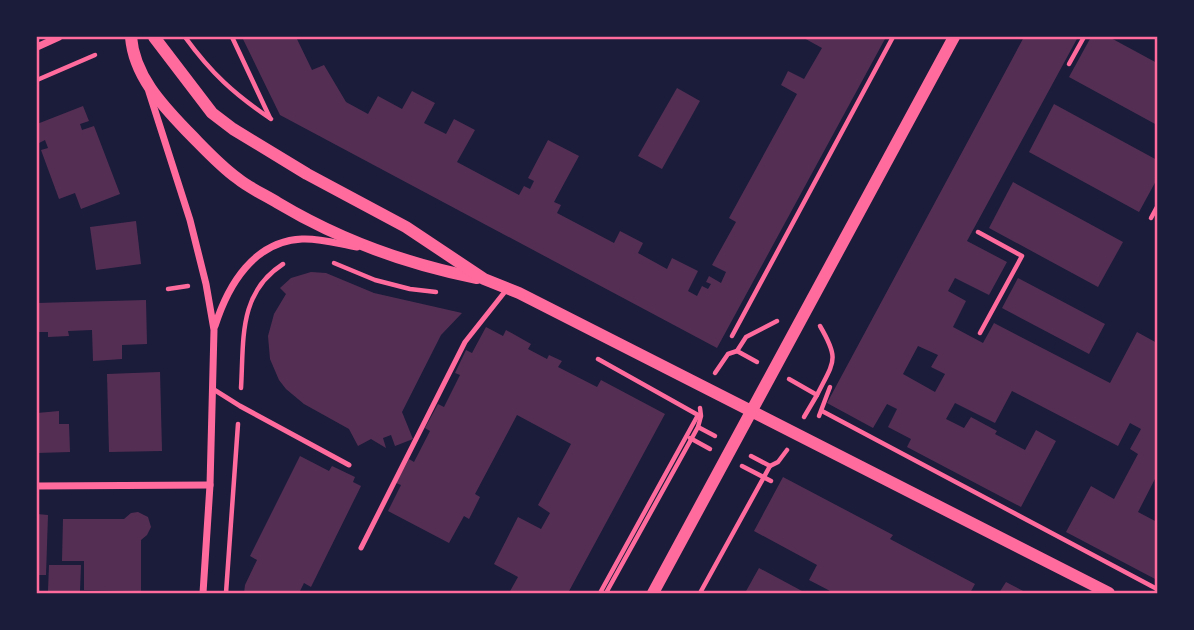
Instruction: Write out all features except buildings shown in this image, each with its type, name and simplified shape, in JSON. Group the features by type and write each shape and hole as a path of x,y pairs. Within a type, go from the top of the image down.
{"street":[{"path":"37,47 59,37"},
{"path":"131,37 133,54 146,84 190,220 214,330 210,485 203,593"},
{"path":"154,37 212,113 233,129 307,174 406,227 484,279 1109,593"},
{"path":"653,593 954,37"},
{"path":"146,84 174,118 237,178 313,224 372,249 436,270 484,279"},
{"path":"214,330 233,282 242,271 279,243 303,239 372,249"},
{"path":"37,486 210,485"}],"lane":[{"path":"361,548 465,342 507,289"},
{"path":"213,389 240,407 349,465"}],"path":[{"path":"185,37 204,62 235,94 271,119 232,37"},
{"path":"732,336 893,37"},
{"path":"1069,64 1084,37"},
{"path":"37,80 95,55"},
{"path":"1151,218 1157,207"},
{"path":"978,232 1022,256 980,333"},
{"path":"168,289 196,285"},
{"path":"737,352 746,337 808,306 833,349 831,366 817,395"},
{"path":"830,387 820,413 1157,589"}]}
